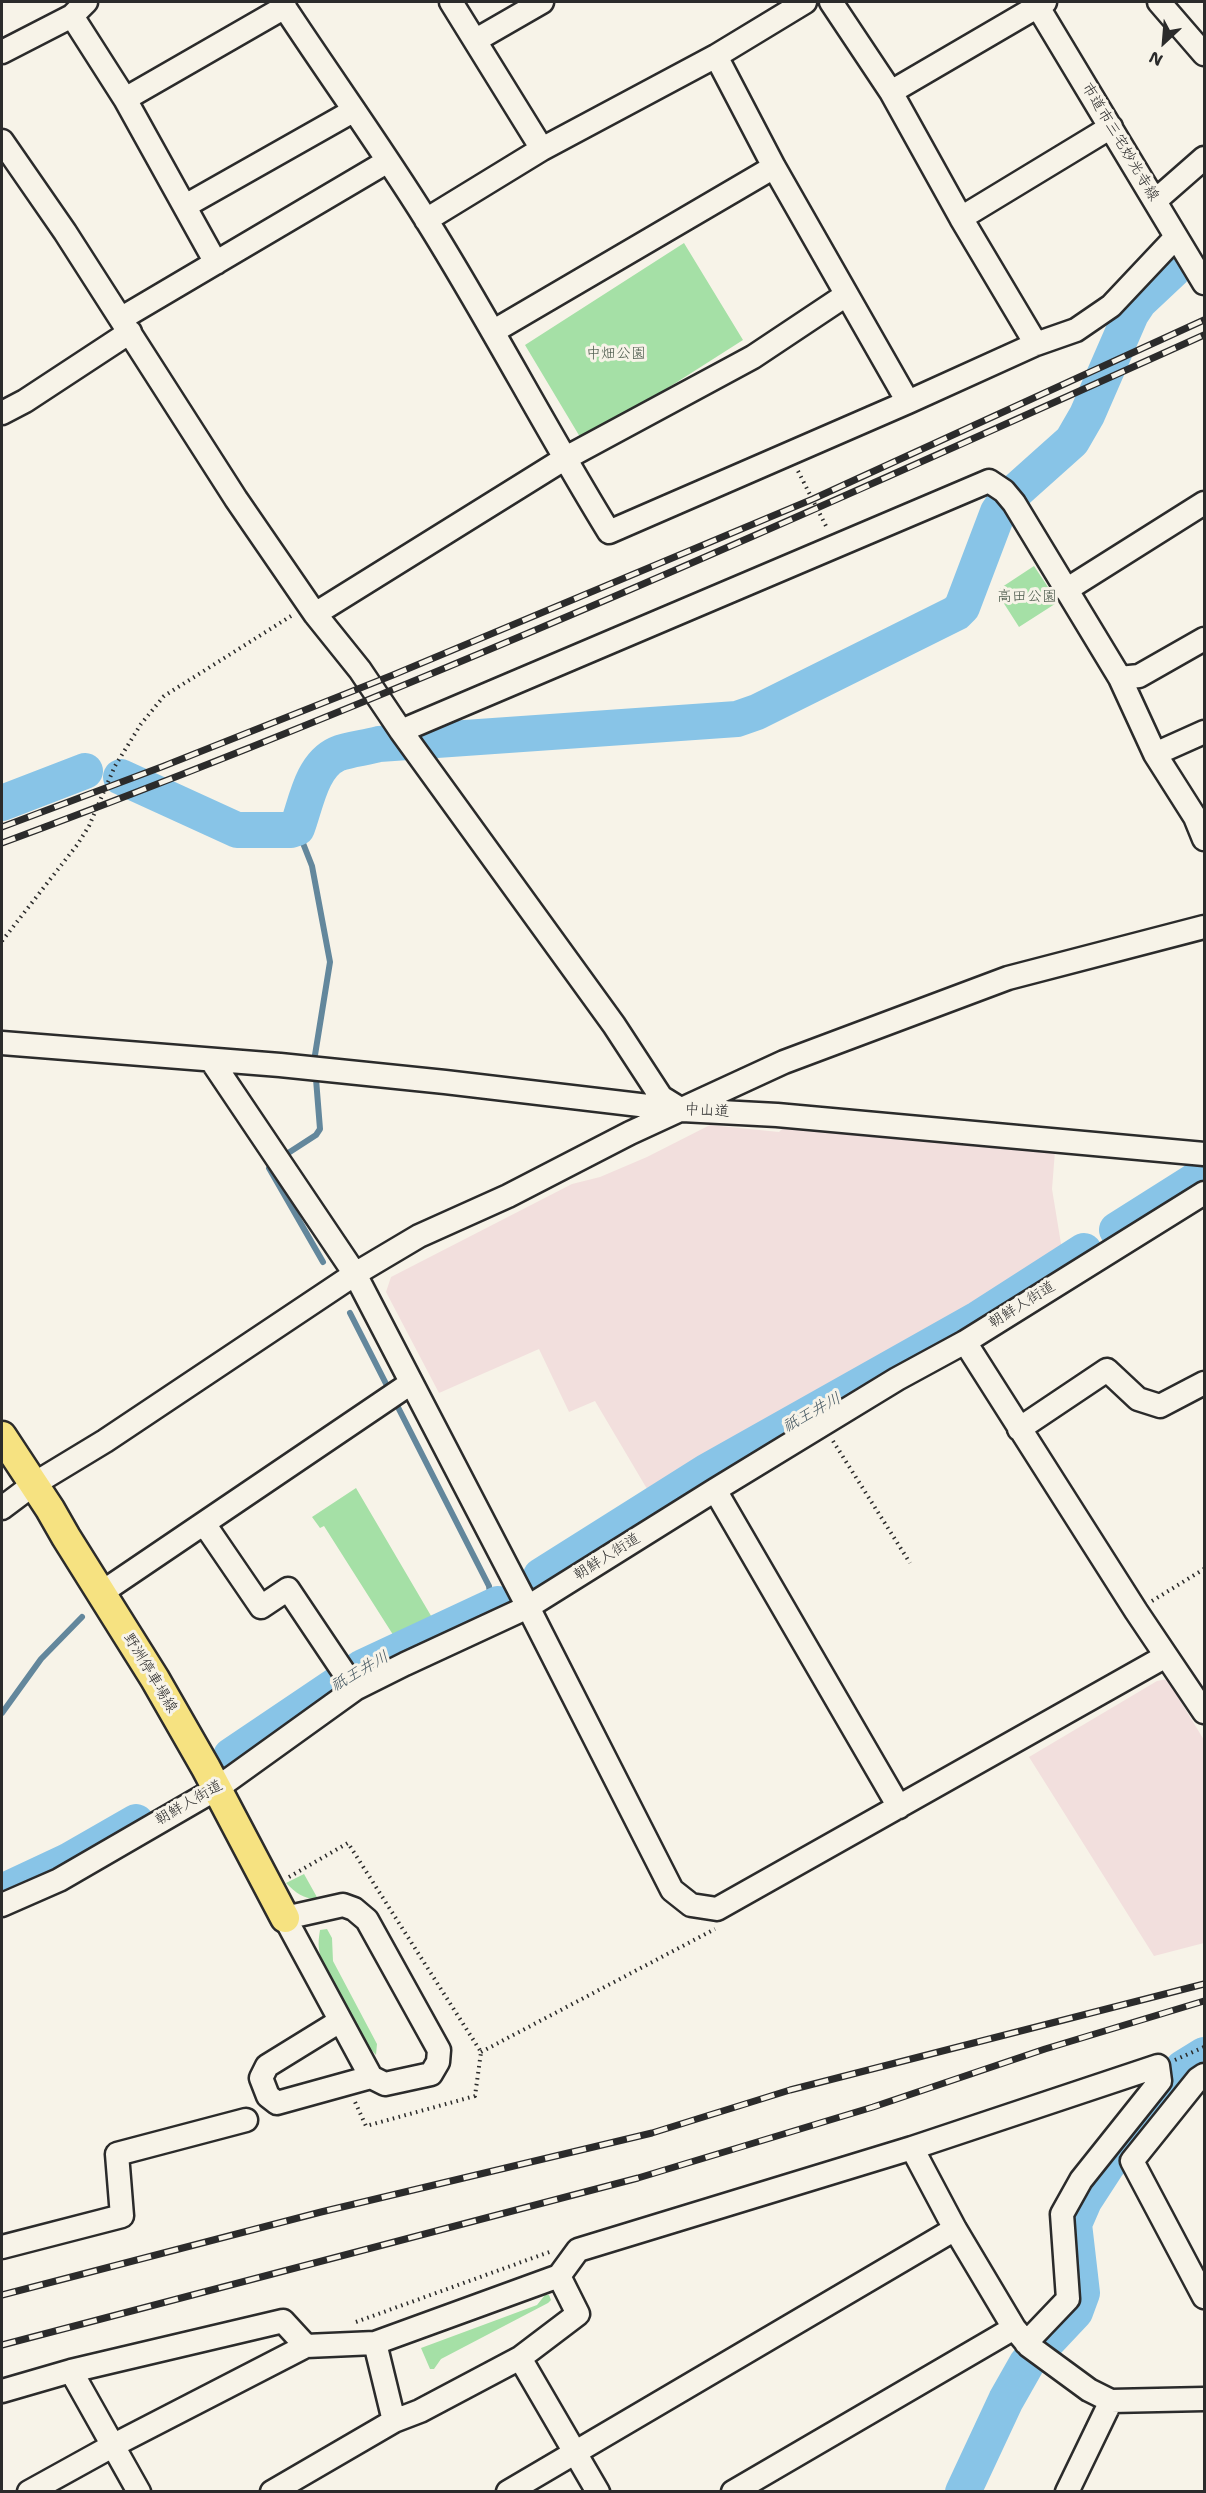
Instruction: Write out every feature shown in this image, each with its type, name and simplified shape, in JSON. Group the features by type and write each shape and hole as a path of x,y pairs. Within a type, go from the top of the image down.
{"main road":[{"name":"野洲停車場線","path":"2,1436 155,1679 285,1918"}],"street":[{"path":"452,2 542,149"},
{"path":"476,40 542,2"},
{"path":"426,220 542,149 716,56 805,2"},
{"path":"831,2 891,92 961,218 1036,344"},
{"path":"1159,2 1204,54"},
{"path":"891,92 1039,3"},
{"name":"市道市三宅妙光寺線","path":"1039,3 1176,237 1199,257 1204,283"},
{"path":"125,99 283,4 426,220 494,332 564,459 609,532 1036,344 1076,330 1111,306 1176,237"},
{"path":"2,52 79,9 125,99 216,263"},
{"path":"716,56 774,167 908,402"},
{"path":"185,206 353,111"},
{"path":"961,218 1111,127"},
{"path":"2,141 126,325 236,499 312,610 360,670 401,731 614,1025 661,1097 682,1110"},
{"path":"1155,201 1204,158"},
{"path":"2,413 25,401 126,325 216,263 388,161"},
{"path":"494,332 774,167"},
{"path":"312,610 564,459 753,357 846,294"},
{"path":"401,731 989,481 1009,497 1120,678 1155,754 1195,817 1204,839"},
{"path":"1066,590 1204,503"},
{"path":"1120,678 1139,676 1204,639"},
{"path":"1155,754 1204,732"},
{"path":"2,1509 34,1484 105,1441 355,1274 419,1236 508,1196 630,1133 784,1062 1008,978 1204,927"},
{"name":"中山道","path":"2,1043 445,1082 682,1110 777,1115 1204,1154"},
{"path":"211,1060 355,1274 398,1392 528,1607 672,1890 691,1905 717,1909 1166,1656"},
{"name":"朝鮮人街道","path":"2,1905 58,1880 216,1789 349,1679 405,1664 528,1607 715,1490 897,1379 964,1342 1204,1193"},
{"path":"964,1342 1136,1611 1204,1712"},
{"path":"1019,1429 1107,1370 1138,1399 1160,1406 1204,1383"},
{"path":"101,1593 205,1525 398,1392"},
{"path":"715,1490 898,1807"},
{"path":"205,1525 261,1607 288,1589 349,1679"},
{"path":"343,1905 354,1909 367,1920 439,2050 438,2062 431,2074 385,2084 370,2077 340,2021 285,1918 343,1905"},
{"path":"340,2021 267,2066 261,2078 268,2096 277,2103 370,2077"},
{"path":"29,2492 114,2445 306,2346 375,2343 558,2276 578,2250 912,2148 1158,2066 1160,2080 1081,2180 1062,2214 1068,2299 1027,2343 733,2492"},
{"path":"1204,2075 1198,2079 1132,2161 1204,2297"},
{"path":"2,2247 122,2216 117,2154 246,2120"},
{"path":"912,2148 955,2229 1027,2343 1089,2390 1111,2401 1204,2399"},
{"path":"508,2492 955,2229"},
{"path":"272,2492 394,2421 520,2358 578,2314 558,2276"},
{"path":"2,2391 70,2371 282,2321 306,2346"},
{"path":"375,2343 394,2421"},
{"path":"520,2358 598,2492"},
{"path":"70,2371 139,2492"},
{"path":"1067,2492 1111,2401"}],"path":[{"path":"790,454 837,547"},
{"path":"2,941 77,845 89,826 115,766 141,724 164,696 312,610"},
{"path":"823,1425 910,1563"},
{"path":"1136,1611 1204,1569"},
{"path":"1158,2066 1203,2048"},
{"path":"353,2323 558,2249"}],"shaded area":[{"path":"787,1124 1055,1151 1052,1189 1064,1262 963,1325 653,1499 595,1401 569,1412 539,1349 439,1393 386,1292 391,1277 572,1184 600,1177 647,1157 710,1125 779,1132"},
{"path":"1167,1679 1204,1740 1204,1943 1154,1956 1029,1757 1157,1681"}],"green space":[{"name":"中畑公園","path":"684,243 743,340 583,442 525,345"},
{"name":"高田公園","path":"1034,566 1058,602 1019,627 996,591"},
{"path":"356,1488 437,1626 397,1641 324,1526 320,1528 312,1517"},
{"path":"304,1874 318,1899 300,1895 286,1883"},
{"path":"327,1929 332,1938 333,1961 377,2044 376,2055 350,2020 326,1974 319,1942 320,1930"},
{"path":"545,2295 549,2295 551,2300 548,2303 441,2359 434,2369 430,2369 421,2348 537,2305"}],"waterway":[{"path":"121,777 237,830 291,830 297,828 311,786 321,767 337,754 347,751 379,744 737,719 757,712 956,613 962,607 998,512 1006,500 1072,441 1087,415 1131,314 1139,302 1172,271"},
{"path":"2,803 85,771"},
{"path":"297,828 312,866 330,962 315,1055"},
{"path":"282,1157 316,1135 320,1129 316,1079"},
{"path":"273,1163 269,1168 323,1262"},
{"name":"祇王井川","path":"1117,1230 1204,1175"},
{"name":"祇王井川","path":"541,1576 706,1472 978,1319 1084,1251"},
{"path":"350,1313 489,1586 492,1608"},
{"name":"祇王井川","path":"231,1756 363,1667 498,1604"},
{"path":"2,1713 41,1659 82,1617"},
{"name":"祇王井川","path":"2,1892 68,1861 136,1822"},
{"path":"963,2492 1006,2400 1027,2363 1075,2312 1082,2293 1074,2224 1084,2201 1108,2164 1180,2076 1183,2068 1204,2055"}],"railway":[{"path":"2,827 164,766 393,675 813,499 1204,320"},
{"path":"2,843 306,725 607,600 1204,335"},
{"path":"2,2295 321,2212 652,2133 790,2090 1204,1984"},
{"path":"2,2345 638,2178 873,2107 1045,2049 1204,2001"}]}
